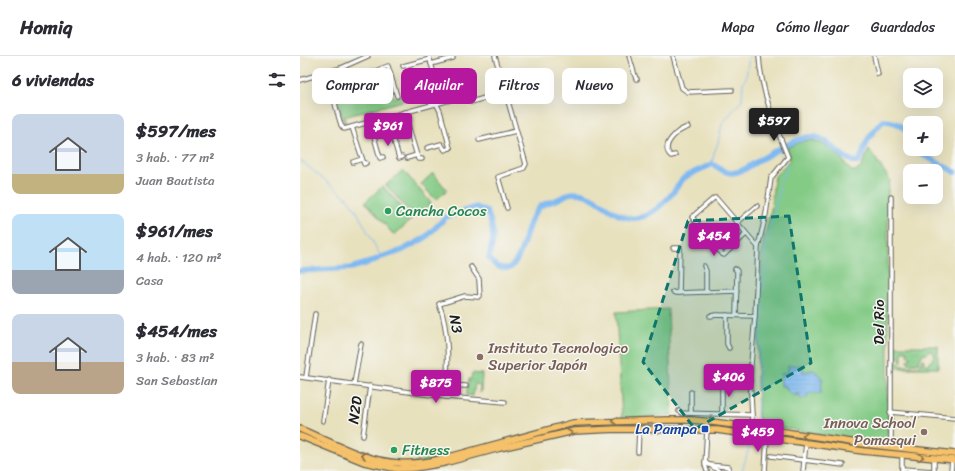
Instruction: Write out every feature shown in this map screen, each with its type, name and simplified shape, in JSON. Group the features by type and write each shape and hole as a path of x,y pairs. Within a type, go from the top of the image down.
{"highway":[{"path":"300,429 363,455 386,461 412,463 442,459 573,424 692,420 751,427 864,444 955,454"},
{"path":"302,437 364,462 406,469 444,463 574,431 638,429 707,429 744,433 806,443 954,460"}],"street":[{"path":"342,68 368,56"},
{"path":"495,56 498,68"},
{"path":"629,56 636,79"},
{"path":"673,56 682,88 685,91 732,90"},
{"path":"751,427 752,414 750,376 755,316 758,247 766,214 770,178 788,157 763,85 759,56"},
{"path":"874,56 878,74"},
{"path":"403,66 429,58 432,68"},
{"path":"431,64 453,58"},
{"path":"300,80 312,77"},
{"path":"393,81 398,96"},
{"path":"336,104 342,128 344,129 434,104"},
{"path":"427,148 441,144 446,150 450,148 448,146 438,104"},
{"path":"507,208 498,176 524,168 526,165 508,104"},
{"path":"404,112 418,160 422,159"},
{"path":"387,117 399,158 417,155"},
{"path":"370,122 380,158 383,157"},
{"path":"675,155 671,156 669,154 667,149 668,143 678,132 688,126"},
{"path":"352,127 362,159 364,164 366,163"},
{"path":"479,140 516,131"},
{"path":"353,162 362,159"},
{"name":"Del Rio","path":"891,447 892,197"},
{"path":"746,234 724,255 692,217 714,198 716,198 758,247"},
{"path":"737,224 757,206"},
{"path":"673,248 680,248 679,293"},
{"path":"704,266 706,271 706,292"},
{"name":"N3","path":"446,397 446,330 444,315 439,304 465,296 480,296 479,279 471,267"},
{"path":"736,268 736,315"},
{"path":"673,292 737,291"},
{"path":"306,378 315,314"},
{"path":"727,315 727,344 729,348"},
{"path":"710,316 755,316"},
{"path":"354,384 361,344"},
{"path":"300,376 446,397 505,402"},
{"path":"323,421 329,380"},
{"path":"722,382 722,414"},
{"path":"446,385 466,386"},
{"name":"N2D","path":"364,436 370,386"},
{"path":"691,392 691,413"},
{"path":"679,411 682,413 752,414"},
{"path":"890,412 955,418"},
{"path":"638,429 638,452"},
{"path":"707,429 705,462 707,471"},
{"path":"765,471 767,437"},
{"path":"803,471 806,443"},
{"path":"902,455 902,470 934,471 934,458"},
{"path":"770,456 843,466"},
{"path":"951,471 954,460"},
{"path":"705,462 719,471"},
{"path":"709,465 729,467 728,471"}],"highlighted area":[{"path":"789,216 811,363 695,429 643,362 688,221"}],"green space":[{"path":"393,94 394,98 401,95 401,101 393,104"},
{"path":"338,104 392,104 344,117 347,126 345,125"},
{"path":"812,140 819,142 834,151 851,171 860,169 869,149 890,180 888,191 888,442 886,441 883,443 834,437 760,424 758,414 757,378 762,247 771,210 774,177 789,161 790,155 787,148 803,141"},
{"path":"403,170 431,203 415,218 386,185"},
{"path":"433,173 447,190 436,200 421,184"},
{"name":"Cancha Cocos","path":"383,186 412,219 394,235 365,202"},
{"path":"668,309 672,415 622,419 616,312"},
{"path":"894,346 938,346 938,368 895,368 895,363 899,362 901,366 918,366 923,359 925,360 923,363 929,365 935,354 930,350 925,355 923,354 918,363 908,363 910,356 908,356 907,351 902,351 902,363 899,357 894,356"},
{"path":"472,373 482,374 481,392 479,393 480,385 475,384 473,396 466,395 469,379 471,379"},
{"path":"667,424 751,430 879,449 955,456 955,458 879,451 754,432 667,425 576,429 428,465 397,466 364,459 340,451 300,433 300,431 327,443 401,465 528,439 576,427 596,425"}],"water":[{"path":"803,365 803,372 814,370 822,378 821,393 808,393 807,398 798,398 800,395 797,393 795,396 784,388 787,388 786,386 781,386 781,374 788,373 788,366"}],"waterway":[{"path":"712,164 722,124 742,100 743,83 746,78 749,56"},
{"path":"300,271 351,268 371,262 381,257 401,251 425,238 446,217 476,207 487,212 491,224 493,240 489,258 498,267 510,268 520,254 528,228 535,212 546,203 570,193 583,194 591,197 620,215 628,218 636,218 651,213 660,206 668,199 684,178 712,164 726,172 738,172 796,140 808,137 816,137 828,143 851,161 858,162 869,138 883,121 892,122 903,128"},
{"path":"778,150 783,160"},
{"path":"925,156 955,172"},
{"path":"300,160 347,198 356,210 381,257"},
{"path":"757,418 760,338 762,327 762,293 765,264 764,252 779,194 780,180 787,169 785,163"},
{"path":"742,471 752,438"}],"place":[{"name":"Cancha Cocos","path":"388,211"},
{"name":"Instituto Tecnologico Superior Japón","path":"480,357"},
{"name":"La Pampa","path":"705,429"},
{"name":"Innova School Pomasqui","path":"924,432"},
{"name":"Fitness","path":"394,450"}]}
